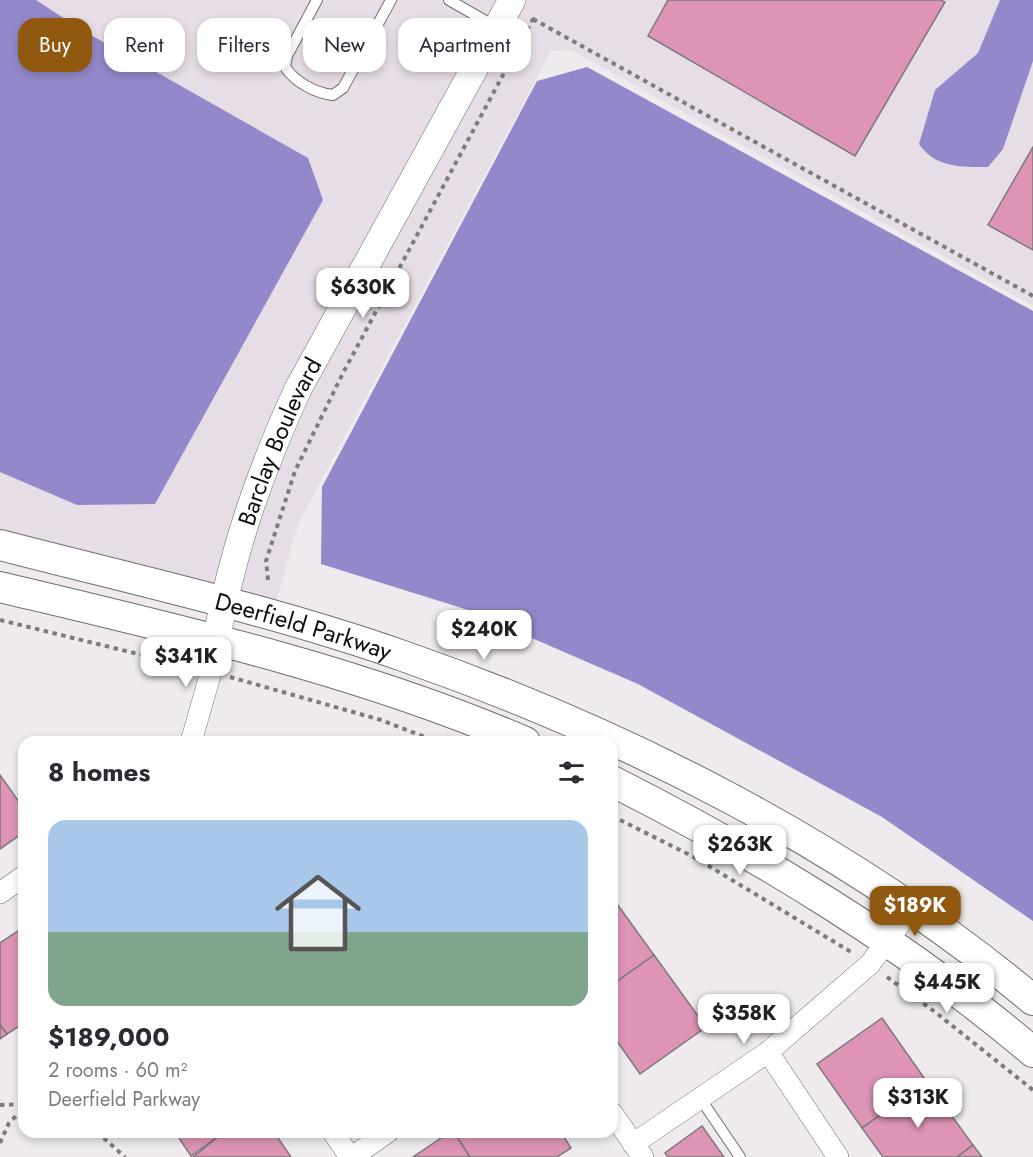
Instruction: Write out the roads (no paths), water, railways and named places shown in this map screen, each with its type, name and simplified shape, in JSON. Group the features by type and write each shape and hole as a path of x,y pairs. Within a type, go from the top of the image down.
{"main road":[{"name":"Deerfield Parkway","path":"0,545 223,603 402,656 559,714 604,736"},
{"name":"Deerfield Parkway","path":"0,587 216,641 344,677 511,736"},
{"name":"Deerfield Parkway","path":"618,743 707,786 835,860 983,959 1033,1000"},
{"path":"618,784 708,829 773,867 887,940 993,1018 1033,1052"}],"street":[{"name":"Barclay Boulevard","path":"216,641 223,603 244,521 267,456 294,399 506,11"},
{"name":"Deerfield Parkway","path":"193,736 211,672 216,641"},
{"path":"0,893 18,880"},
{"path":"618,1122 638,1150 700,1098 768,1052 870,964 911,909"},
{"path":"768,1052 838,1157"},
{"path":"337,1138 351,1157 379,1138"}],"lane":[{"path":"317,0 287,56 285,68 291,76 322,94 333,95 343,88 391,0"},
{"path":"449,0 506,11"},
{"path":"700,1098 740,1157"}]}
